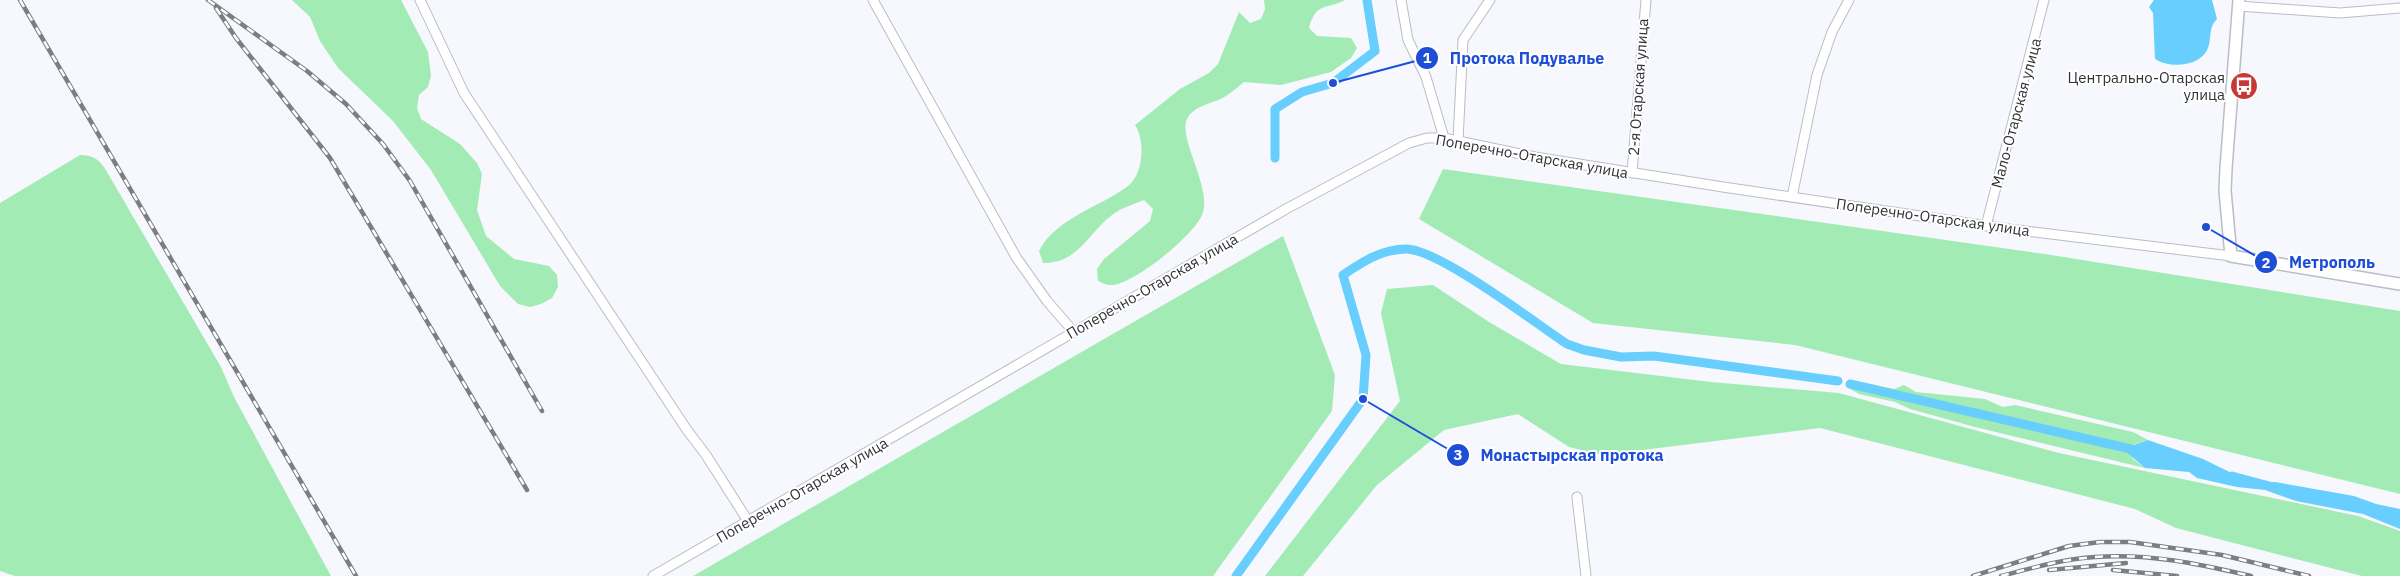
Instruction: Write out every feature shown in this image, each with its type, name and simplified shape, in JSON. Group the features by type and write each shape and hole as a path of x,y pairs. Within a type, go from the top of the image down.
{"street":[{"path":"420,0 464,93 687,430 706,455 748,522"},
{"path":"873,0 1016,257 1046,301 1073,331"},
{"path":"1401,0 1408,40 1426,77 1444,138"},
{"path":"1458,141 1463,40 1490,0"},
{"name":"2-я Отарская улица","path":"1632,174 1646,0"},
{"path":"1792,197 1817,75 1832,32 1849,0"},
{"name":"Мало-Отарская улица","path":"1986,226 2044,0"},
{"path":"2231,256 2226,175 2238,3 2340,13 2400,8"},
{"name":"Поперечно-Отарская улица","path":"653,576 1073,331 1377,159 1409,143 1427,138 1444,138 1535,157 1632,174 1986,226 2231,256 2400,284"},
{"path":"1577,497 1586,576"}],"green space":[{"path":"292,0 401,0 428,52 431,76 428,87 419,95 417,108 421,119 460,144 477,163 482,174 477,210 486,236 514,259 549,266 557,275 558,287 552,298 530,307 518,304 500,286 431,170 393,121 338,68 320,41 310,17"},
{"path":"1264,0 1345,0 1319,10 1312,19 1309,28 1317,36 1351,38 1357,48 1351,58 1331,72 1281,85 1244,82 1221,99 1190,114 1185,127 1190,150 1203,189 1203,212 1189,233 1147,269 1119,284 1108,285 1098,281 1097,269 1104,259 1150,221 1153,209 1144,200 1123,208 1112,215 1074,253 1055,262 1043,263 1039,251 1056,230 1067,221 1117,193 1133,181 1140,165 1141,157 1140,139 1135,125 1180,89 1209,73 1218,64 1239,12 1250,23 1261,19 1265,9"},
{"path":"80,155 96,159 107,172 221,367 234,397 331,576 15,576 0,571 0,203"},
{"path":"1443,169 2045,254 2400,311 2400,494 1795,345 1593,323 1419,219"},
{"path":"1283,236 1335,375 1332,411 1213,576 693,576"},
{"path":"1433,285 1489,322 1561,364 1711,382 1839,393 2059,453 2358,516 2400,531 2400,576 2362,576 2176,528 2135,509 1820,428 1602,455 1569,447 1518,414 1444,430 1377,485 1303,576 1265,576 1400,401 1381,313 1387,289"},
{"path":"1862,382 1894,389 1904,385 1916,392 1985,399 2003,407 2015,405 2133,432 2148,440 2130,446 2133,459 2145,468 1975,427 1910,409 1895,402 1859,394 1850,389"}],"water":[{"path":"2154,0 2212,0 2217,19 2212,27 2208,48 2202,57 2196,61 2175,65 2155,59 2153,13 2149,7"},
{"path":"2148,440 2203,459 2250,482 2260,484 2275,482 2354,496 2376,504 2400,509 2400,529 2363,514 2296,501 2265,490 2237,487 2197,478 2189,472 2145,468 2123,449"}],"waterway":[{"path":"1275,158 1275,109 1302,92 1333,83 1375,51 1367,0"},
{"path":"1236,576 1363,399 1366,355 1343,275 1365,261 1389,251 1406,249 1421,252 1441,261 1487,289 1567,344 1584,350 1621,357 1654,356 1838,381"},
{"path":"1850,384 2135,450"},
{"path":"2232,476 2273,487"}],"railway":[{"path":"20,0 356,576"},
{"path":"208,0 307,71 346,104 383,144 410,181 542,411"},
{"path":"216,8 236,38 330,158 527,490"},
{"path":"1973,576 2069,546 2100,542 2130,542 2222,555 2309,576"},
{"path":"2001,576 2048,564 2115,556 2174,560 2251,576"},
{"path":"2049,570 2126,563"},
{"path":"2113,570 2177,576"}],"place":[{"name":"Протока Подувалье","path":"1333,83"},
{"name":"Центрально-Отарская улица","path":"2244,86"},
{"name":"Метрополь","path":"2206,227"},
{"name":"Монастырская протока","path":"1363,399"}]}
